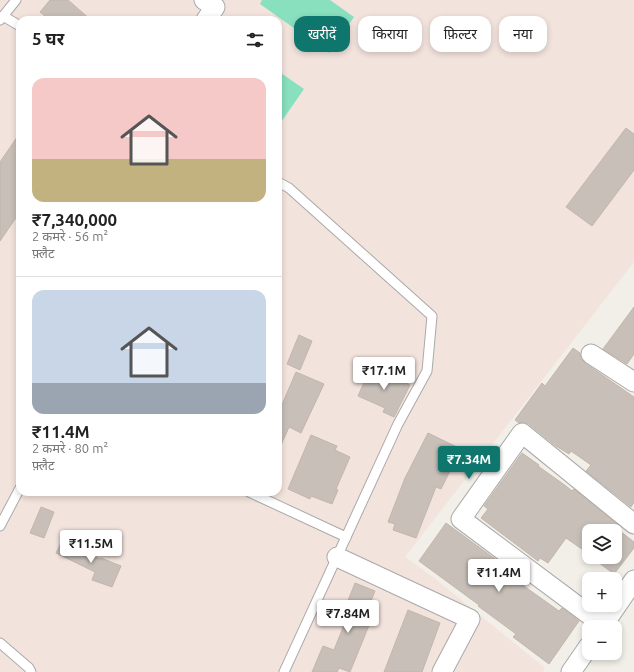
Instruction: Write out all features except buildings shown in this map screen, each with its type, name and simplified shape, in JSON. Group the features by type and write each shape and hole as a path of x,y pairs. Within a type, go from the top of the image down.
{"street":[{"path":"204,0 215,7 209,16"},
{"path":"591,354 634,382"},
{"path":"594,620 461,519 522,433 634,524"},
{"path":"337,557 470,619 442,672"},
{"path":"606,620 634,580"},
{"path":"571,672 582,656"}],"lane":[{"path":"16,0 2,18 16,24"},
{"path":"282,184 289,188 432,316 427,371 398,424 284,672"},
{"path":"0,526 16,496"},
{"path":"258,496 346,537"},
{"path":"0,643 29,668 31,672"}],"shaded area":[{"path":"0,0 634,0 634,262 405,557 433,577 545,668 543,672 0,672"}],"green space":[{"path":"262,0 330,0 354,17 350,23 350,16 294,16 294,28 282,20 282,16 277,16 260,4"},
{"path":"282,74 304,89 282,121"}]}
